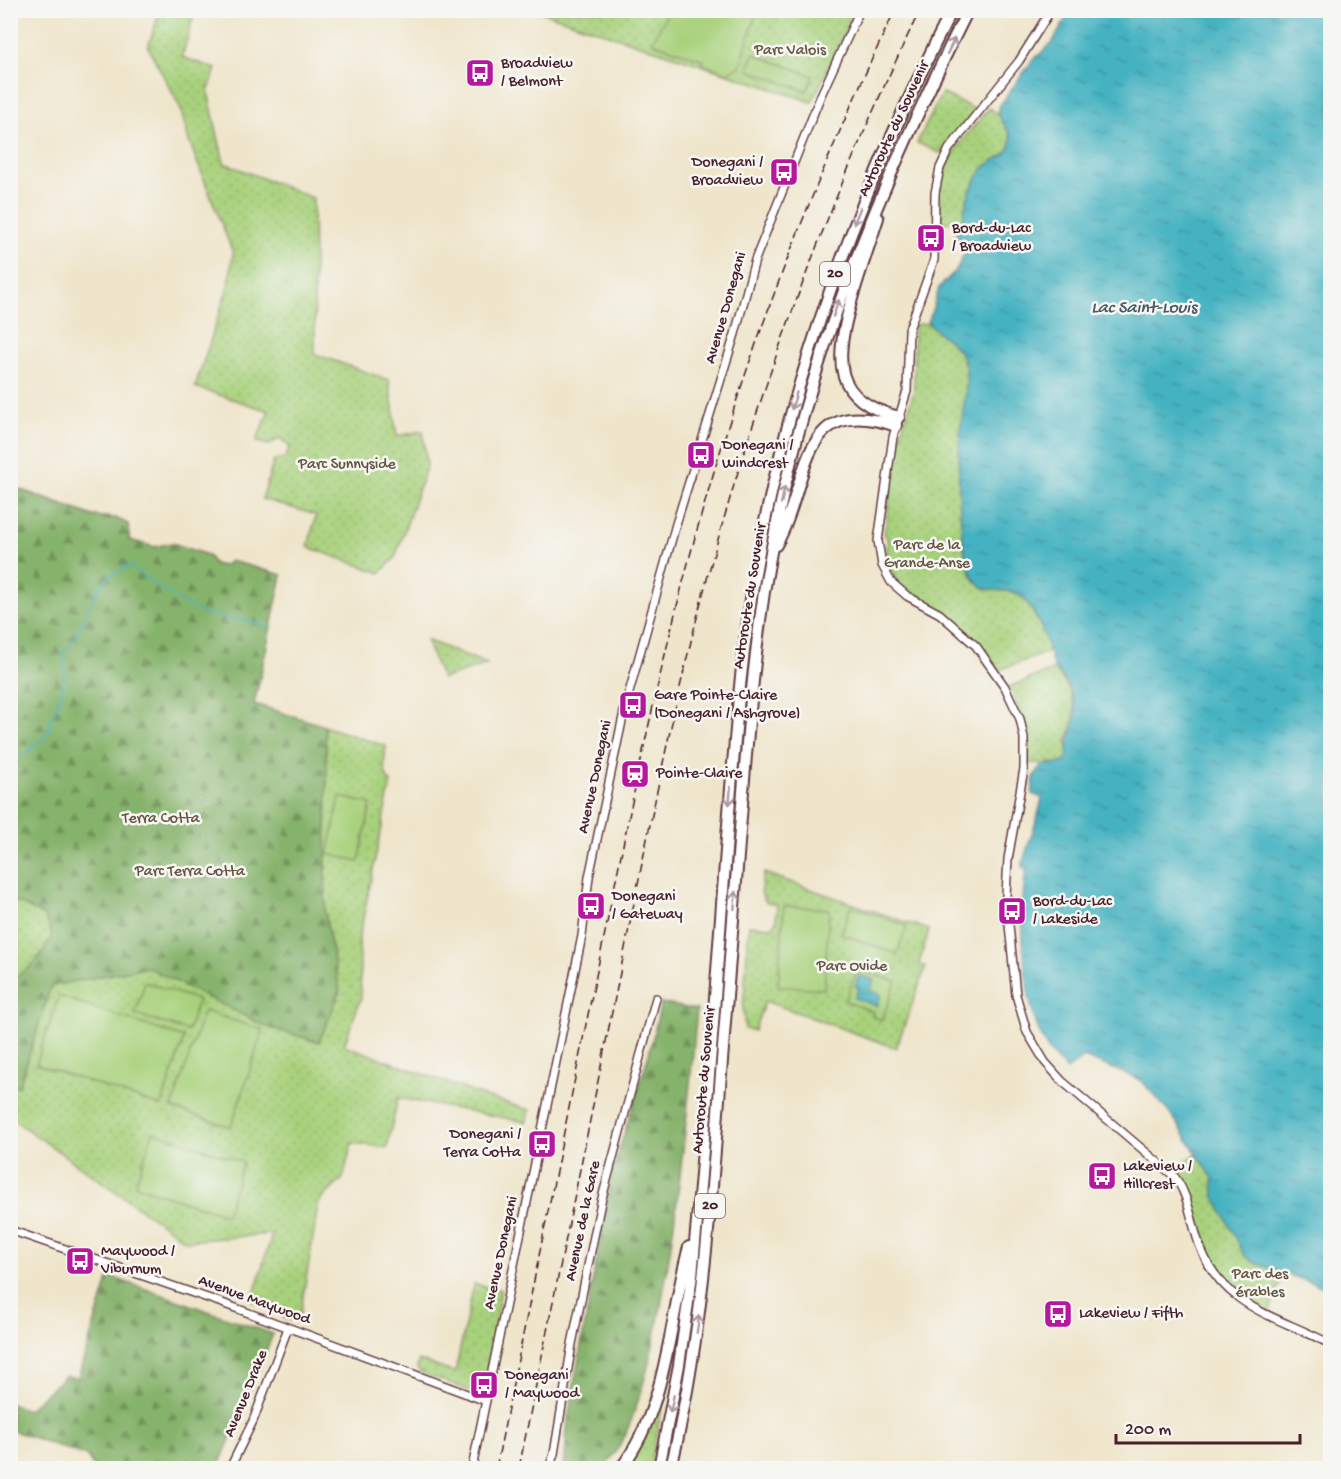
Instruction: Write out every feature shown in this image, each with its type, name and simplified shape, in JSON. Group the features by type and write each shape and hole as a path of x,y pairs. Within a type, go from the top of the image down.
{"highway":[{"name":"Autoroute du Souvenir","path":"659,1468 682,1347 696,1221 740,686 747,622 766,512 802,374 841,257 892,135 952,10"},
{"name":"Autoroute du Souvenir","path":"671,1468 689,1382 705,1270 752,690 771,553 793,452 828,332 858,249 903,146 968,10"},
{"path":"897,421 876,411 855,396 844,378 840,354 856,284 903,146"},
{"path":"771,553 788,523 810,452 824,430 840,420 857,416 897,421"},
{"path":"621,1468 639,1440 651,1412 679,1283 696,1221"}],"street":[{"name":"Avenue Donegani","path":"472,1468 582,936 589,877 625,707 678,517 732,344 757,252 821,95 860,10"},
{"path":"1051,10 1019,61 942,162 934,193 934,260 909,329 907,391 897,421 878,531 884,571 898,590 940,614 981,653 1010,694 1022,726 1024,774 1009,848 1006,895 1016,995 1027,1032 1045,1062 1062,1081 1174,1176 1183,1190 1208,1264 1219,1279 1256,1311 1330,1344"},
{"name":"Avenue de la Gare","path":"549,1468 554,1454 569,1361 601,1202 656,998"},
{"name":"Avenue Maywood","path":"10,1230 486,1401"},
{"name":"Avenue Drake","path":"230,1468 255,1414 288,1328"},
{"name":"Avenue de la Gare","path":"554,1454 555,1468"}],"green space":[{"name":"Parc Sunnyside","path":"160,11 195,11 182,57 216,69 208,92 224,163 313,198 315,354 389,380 397,436 423,431 427,465 395,558 380,573 308,547 316,515 262,499 274,460 285,458 290,447 280,438 269,445 256,442 269,411 195,387 229,284 233,253 189,141 180,107 148,47"},
{"name":"Parc Valois","path":"538,11 855,11 812,102"},
{"path":"669,11 757,11 740,66 727,73 702,64 703,60 652,42"},
{"path":"754,54 813,76 807,91 748,70"},
{"path":"942,93 976,110 940,153 917,143"},
{"path":"989,108 1000,117 1008,129 1011,142 1009,148 980,173 967,200 963,220 940,223 941,186 949,160"},
{"name":"Parc de la Grande-Anse","path":"928,323 957,349 965,367 966,392 961,426 959,480 967,563 972,576 982,586 1014,593 1023,598 1038,622 1047,644 1048,652 999,670 977,642 949,615 905,589 887,566 887,536 884,535 898,443 914,391 914,325"},
{"name":"Parc Terra Cotta","path":"10,486 93,516 115,518 128,524 129,540 154,547 172,543 207,555 214,564 223,566 231,561 282,575 254,704 386,746 385,770 391,782 359,938 361,998 344,1045 486,1097 530,1110 526,1122 398,1098 387,1148 352,1143 343,1178 319,1202 299,1321 285,1319 277,1310 252,1301 272,1234 186,1241 11,1118"},
{"name":"Terra Cotta","path":"10,486 93,516 115,518 128,524 129,540 154,547 172,543 207,555 214,564 223,566 231,561 282,575 254,704 325,726 327,774 325,913 340,992 319,1042 267,1027 147,967 51,986 19,1087 11,1084 11,977 24,971 41,955 52,935 45,916 17,902 11,904"},
{"path":"426,640 487,664 442,679"},
{"path":"1055,669 1069,689 1075,708 1073,725 1067,740 1069,756 1062,763 1029,763 1027,728 1009,687"},
{"path":"340,797 371,804 359,861 328,854"},
{"name":"Parc Ovide","path":"764,873 929,930 919,964 926,967 896,1048 765,1001 754,1031 745,1029 743,1010 749,925 772,927 776,922 777,905 766,902 762,894"},
{"path":"784,906 829,909 824,989 778,986"},
{"path":"851,906 907,926 897,954 841,934"},
{"path":"857,970 896,981 882,1020 872,1016 873,1012 845,1001"},
{"path":"145,982 198,1000 188,1031 135,1014"},
{"path":"59,996 184,1038 161,1106 36,1064"},
{"path":"661,1003 697,1010 680,1181 657,1324 642,1387 624,1437 602,1468 564,1468 568,1418 612,1173 649,1054"},
{"path":"204,1011 263,1030 231,1127 172,1108"},
{"path":"153,1132 243,1162 226,1215 135,1185"},
{"name":"Parc des érables","path":"1197,1153 1213,1178 1214,1195 1255,1263 1284,1272 1269,1313 1247,1300 1226,1281 1204,1247 1188,1193 1174,1170"},
{"path":"109,1276 273,1334 218,1468 95,1468 86,1456 11,1430 11,1404 28,1410 65,1376 78,1378"},
{"path":"474,1284 501,1290 484,1384 482,1389 475,1393 420,1372 417,1368 419,1360 455,1373"},
{"path":"670,1342 675,1343 650,1468 624,1468 637,1450"}],"water":[{"name":"Lac Saint-Louis","path":"1071,10 1330,11 1330,1289 1255,1263 1245,1256 1214,1195 1213,1178 1173,1117 1141,1080 1084,1057 1067,1070 1048,1049 1039,1031 1027,986 1023,936 1026,869 1022,867 1042,798 1032,794 1034,777 1041,766 1062,763 1068,756 1075,708 1068,686 1054,666 1046,640 1031,607 1018,594 986,589 972,576 964,546 959,493 961,425 966,392 965,366 957,349 928,323 939,288 957,269 965,252 955,230 955,221 963,220 967,200 980,173 987,165 1005,154 1010,147 1011,136 1000,118 998,108 1032,61 1052,43"},
{"path":"859,975 874,980 870,991 881,994 877,1006 855,998 859,988 855,986"}],"waterway":[{"path":"10,763 30,750 48,732 63,686 65,669 63,653 75,638 94,596 109,576 129,565 196,610 271,627"}],"railway":[{"path":"496,1468 638,775 697,530 738,397 785,266 837,137 895,10"},
{"path":"519,1468 655,800 693,633 723,522 764,391 811,262 863,135 920,10"}],"place":[{"name":"Broadview / Belmont","path":"480,73"},
{"name":"Donegani / Broadview","path":"784,172"},
{"name":"Bord-du-Lac / Broadview","path":"931,238"},
{"name":"Donegani / Windcrest","path":"701,455"},
{"name":"Gare Pointe-Claire (Donegani / Ashgrove)","path":"633,705"},
{"name":"Pointe-Claire","path":"635,774"},
{"name":"Donegani / Gateway","path":"591,906"},
{"name":"Bord-du-Lac / Lakeside","path":"1012,911"},
{"name":"Donegani / Terra Cotta","path":"542,1144"},
{"name":"Lakeview / Hillcrest","path":"1102,1176"},
{"name":"Maywood / Viburnum","path":"80,1261"},
{"name":"Lakeview / Fifth","path":"1058,1314"},
{"name":"Donegani / Maywood","path":"484,1385"}]}
